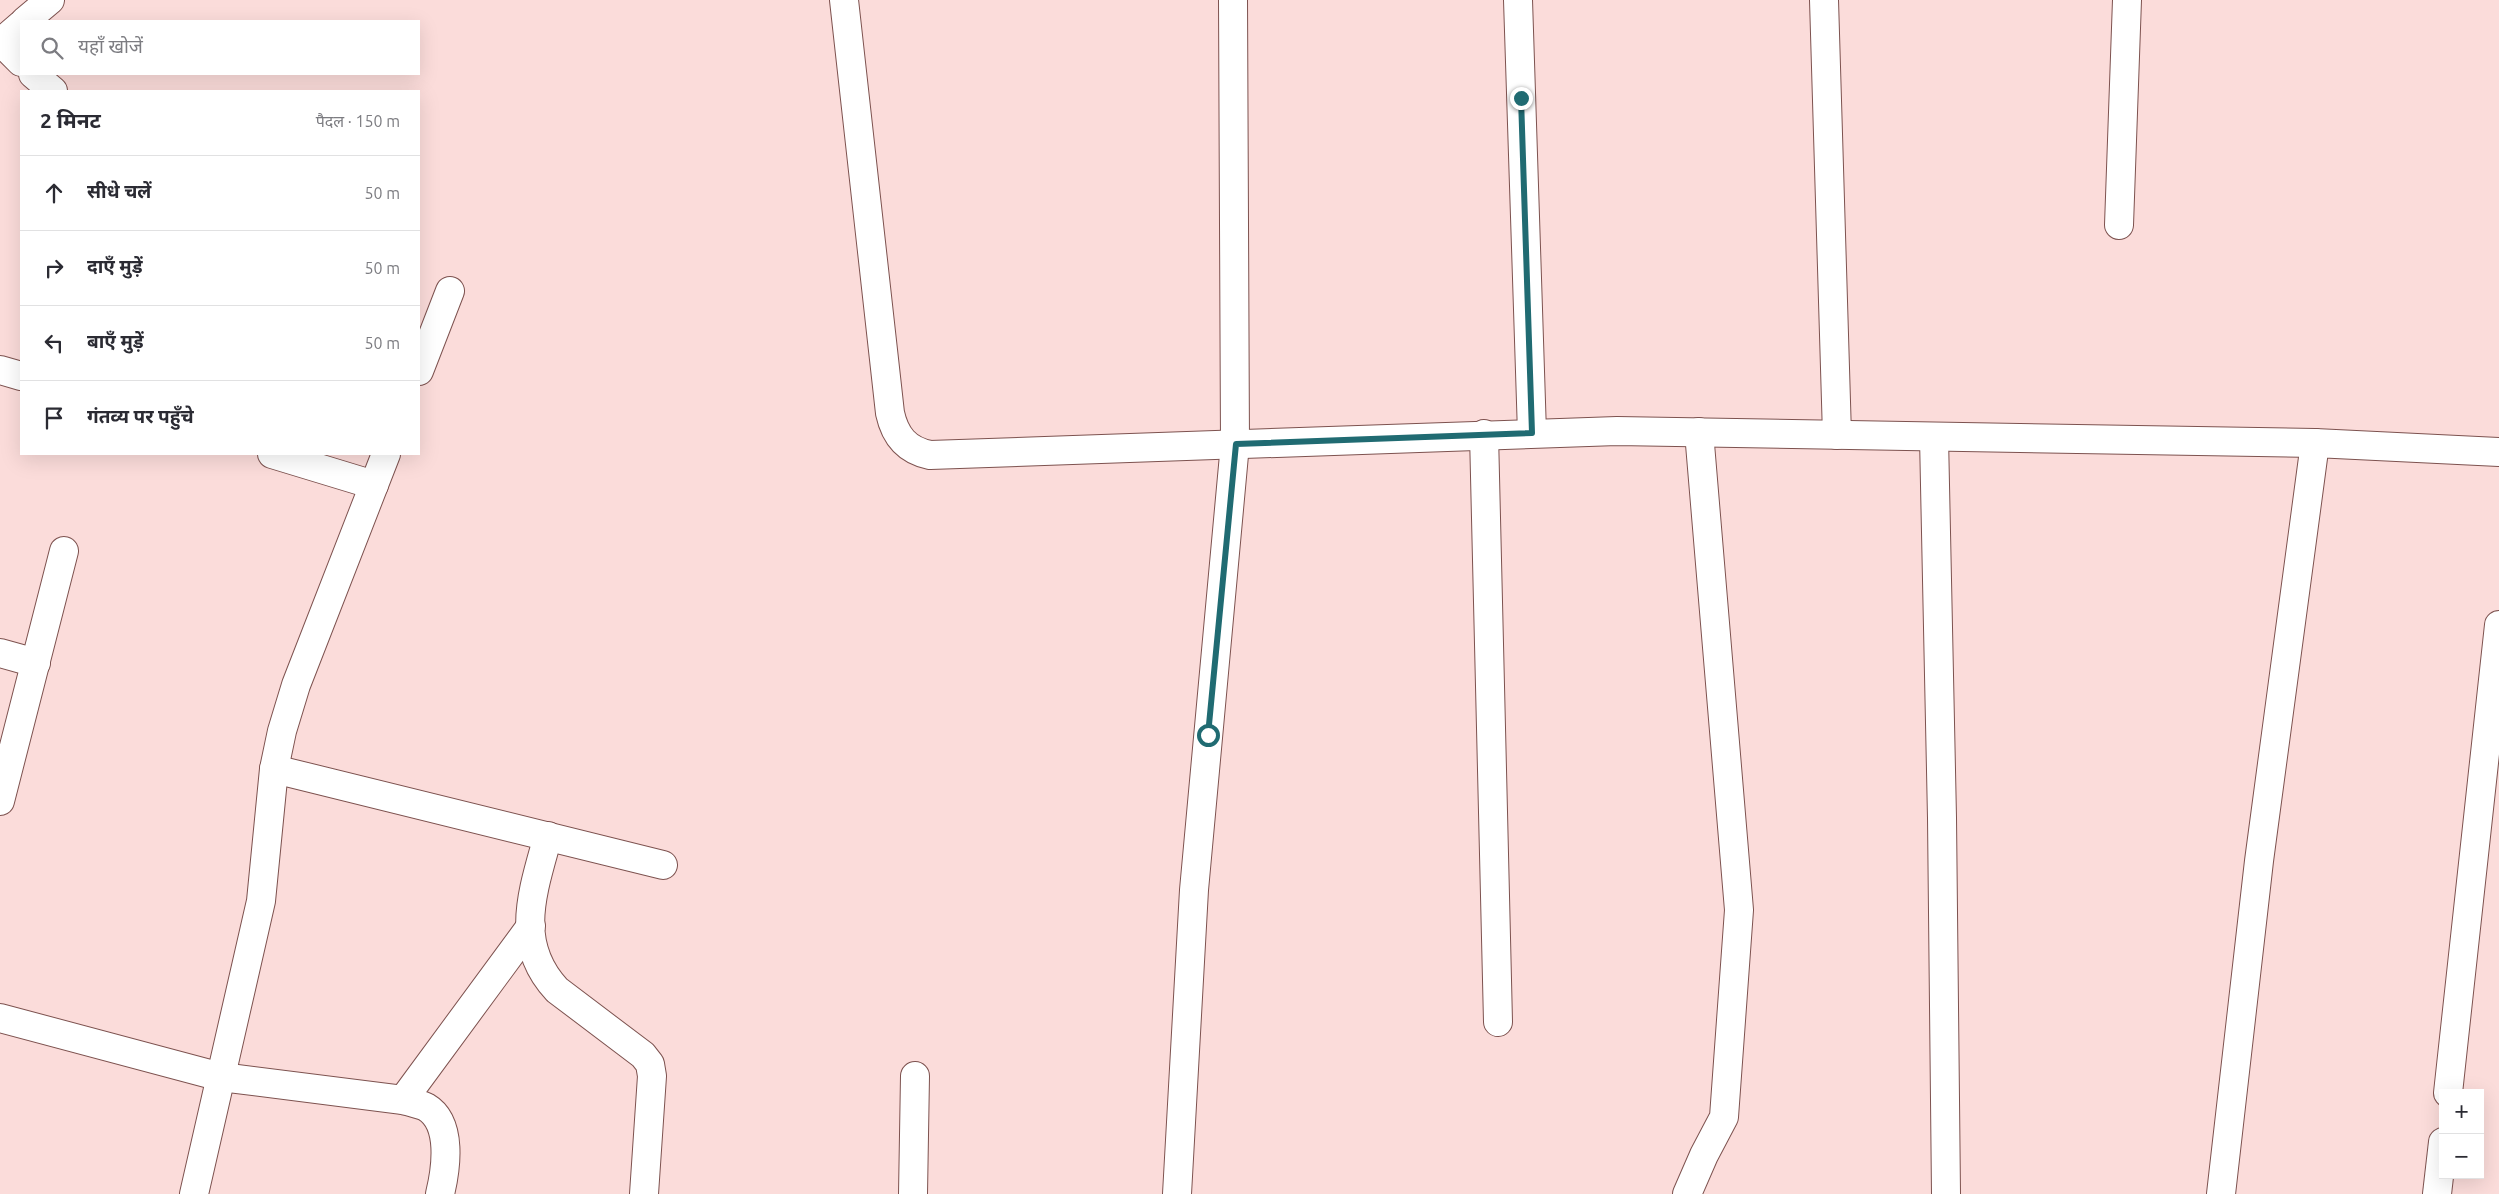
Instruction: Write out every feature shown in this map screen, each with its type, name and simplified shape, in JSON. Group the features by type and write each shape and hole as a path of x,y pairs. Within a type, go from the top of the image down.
{"street":[{"path":"26,20 50,0"},
{"path":"844,0 890,413 893,428 903,442 916,452 930,455 1484,434 1698,432 2314,443 2499,452"},
{"path":"1177,1194 1194,890 1236,444 1233,0"},
{"path":"1518,0 1532,433"},
{"path":"1824,0 1837,435"},
{"path":"2119,225 2127,0"},
{"path":"20,26 0,43 20,61"},
{"path":"34,75 52,90"},
{"path":"420,368 450,291"},
{"path":"0,370 20,376"},
{"path":"1687,1194 1704,1155 1724,1117 1739,910 1698,432"},
{"path":"1484,434 1498,1022"},
{"path":"1934,437 1942,818 1946,1194"},
{"path":"2221,1194 2259,861 2314,443"},
{"path":"275,455 374,485"},
{"path":"194,1194 261,901 274,769 282,731 296,685 386,455"},
{"path":"0,801 64,551"},
{"path":"2448,1089 2499,625"},
{"path":"0,653 36,662"},
{"path":"274,769 663,865"},
{"path":"548,836 530,902 533,947 548,980 557,990 643,1055 650,1064 652,1076 644,1194"},
{"path":"403,1100 531,926"},
{"path":"0,1018 221,1077 403,1100 425,1107 436,1117 445,1145 446,1171 440,1194"},
{"path":"913,1194 915,1076"},
{"path":"2437,1194 2439,1177"}],"route":[{"path":"1208,735 1236,444 1532,433 1521,98"}]}
